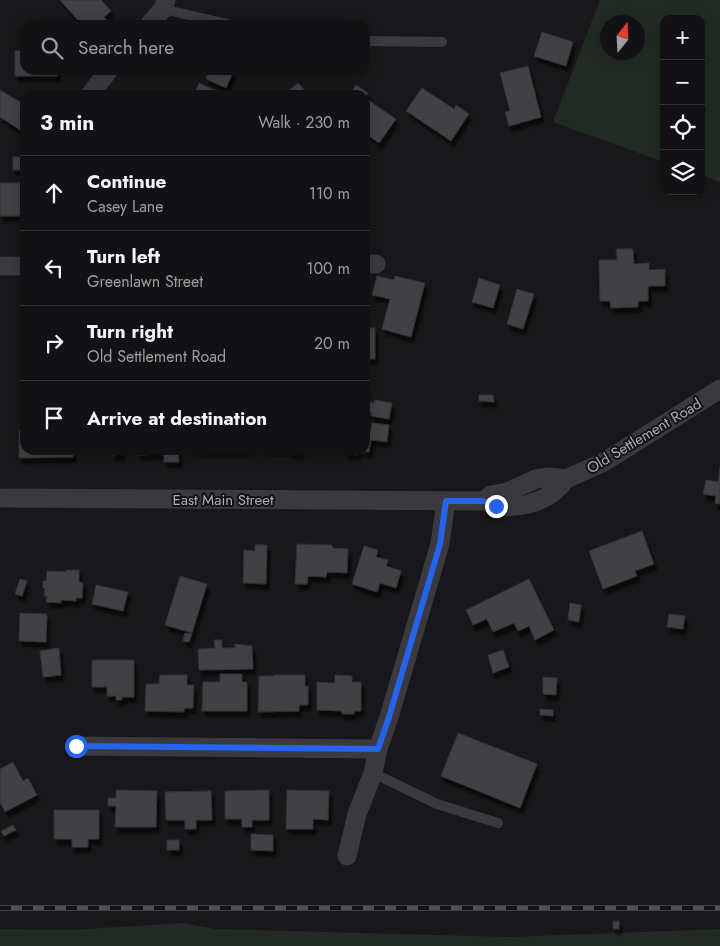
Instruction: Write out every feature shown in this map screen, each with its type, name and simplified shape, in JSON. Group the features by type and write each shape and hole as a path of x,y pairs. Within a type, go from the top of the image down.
{"street":[{"path":"153,20 164,4"},
{"path":"94,90 105,75"},
{"path":"0,266 20,266"},
{"name":"Old Settlement Road","path":"446,501 484,501 496,506 515,507 545,499 559,489 566,479 604,462 720,389"},
{"name":"East Main Street","path":"0,498 446,501"},
{"path":"347,856 357,814 373,773 378,749 440,544 446,501"},
{"path":"76,746 378,749"}],"lane":[{"path":"164,4 214,20"},
{"path":"370,41 442,42"},
{"path":"373,773 437,804 498,823"}],"shaded area":[{"path":"600,0 720,0 720,182 705,176 705,15 660,15 660,161 553,122"},
{"path":"185,923 215,929 510,937 720,929 720,946 0,946 0,929 68,930"}],"building":[{"path":"60,0 101,0 111,11 104,17 107,20 78,20"},
{"path":"542,32 573,42 566,66 534,56"},
{"path":"15,51 20,51 20,75 57,75 57,76 15,76"},
{"path":"528,66 541,117 509,126 505,112 510,111 500,73"},
{"path":"207,75 232,75 226,88 206,79"},
{"path":"199,83 214,90 196,90"},
{"path":"298,83 304,90 290,90"},
{"path":"356,85 364,90 352,90"},
{"path":"422,88 454,109 456,105 469,114 451,141 406,111"},
{"path":"0,90 20,102 20,130 0,117"},
{"path":"370,101 396,119 379,143 370,137"},
{"path":"13,157 20,157 20,170 13,170"},
{"path":"0,183 20,183 20,215 0,216"},
{"path":"616,249 633,249 634,264 649,263 649,270 665,269 665,286 648,286 648,301 638,301 638,307 611,308 610,301 600,301 599,260 617,260"},
{"path":"377,276 394,280 395,276 425,283 411,337 382,329 390,299 372,295"},
{"path":"479,278 500,285 493,308 472,302"},
{"path":"517,289 534,294 523,329 507,324"},
{"path":"370,328 375,328 375,359 370,359"},
{"path":"479,395 493,395 494,402 479,401"},
{"path":"374,400 392,403 389,419 371,416 370,402 374,403"},
{"path":"372,423 389,425 387,442 371,440 370,446"},
{"path":"19,431 20,455 73,455 73,457 19,458"},
{"path":"164,455 178,455 179,462 164,462"},
{"path":"720,468 720,504 715,503 716,496 703,494 706,480 718,482"},
{"path":"642,531 654,564 635,571 637,576 603,589 589,551"},
{"path":"297,544 332,545 333,548 348,549 347,573 327,572 326,577 308,576 307,584 295,584"},
{"path":"255,545 267,545 266,584 243,583 244,550 255,551"},
{"path":"364,546 378,550 376,557 388,560 386,566 401,571 396,588 380,583 377,592 352,584"},
{"path":"66,570 79,570 79,582 83,583 82,598 76,598 76,601 61,600 61,603 46,602 47,596 44,596 43,581 46,581 47,571 66,572"},
{"path":"180,576 207,584 192,633 165,625"},
{"path":"20,579 27,581 22,596 15,594"},
{"path":"529,579 554,630 535,640 529,626 518,631 514,623 493,632 487,619 473,625 466,610"},
{"path":"96,585 128,592 123,611 92,604"},
{"path":"570,603 581,605 579,622 568,620"},
{"path":"20,613 47,614 46,642 19,641"},
{"path":"669,614 685,616 683,629 667,627"},
{"path":"185,633 192,634 189,642 183,641"},
{"path":"214,640 222,640 222,648 235,648 235,644 252,646 253,669 199,670 198,649 215,648"},
{"path":"59,648 61,675 43,677 40,651"},
{"path":"503,650 509,667 493,673 488,655"},
{"path":"92,660 134,660 134,697 122,697 122,700 116,700 116,696 107,696 107,687 92,687"},
{"path":"220,674 242,674 242,682 247,682 247,711 202,711 203,682 220,682"},
{"path":"160,675 187,675 187,685 194,685 193,708 184,708 184,712 145,711 146,684 159,684"},
{"path":"305,675 305,686 308,686 308,705 299,705 299,711 258,712 259,676"},
{"path":"335,675 352,676 352,682 361,682 361,711 354,711 354,714 342,714 342,711 317,710 317,682 335,683"},
{"path":"543,677 557,678 556,695 543,694"},
{"path":"540,709 553,710 553,716 540,715"},
{"path":"458,733 537,764 520,808 441,776"},
{"path":"13,762 23,781 28,778 37,795 5,812 0,802 0,769"},
{"path":"116,790 157,791 156,827 115,827 116,806 108,806 108,798 116,798"},
{"path":"269,790 269,820 252,820 252,827 242,827 242,819 225,819 225,791"},
{"path":"287,790 329,791 328,820 313,819 313,829 286,829"},
{"path":"211,791 212,820 196,820 196,829 185,829 185,820 166,820 165,792"},
{"path":"54,810 99,810 99,839 88,839 88,847 72,847 72,839 54,839"},
{"path":"13,825 16,830 4,836 1,831"},
{"path":"251,834 273,835 273,851 251,850"},
{"path":"167,840 179,840 179,850 167,850"},
{"path":"613,921 619,921 619,929 613,929"}],"railway":[{"path":"0,908 720,908"}],"route":[{"path":"76,746 378,749 440,544 446,501 484,501 496,506"}]}
